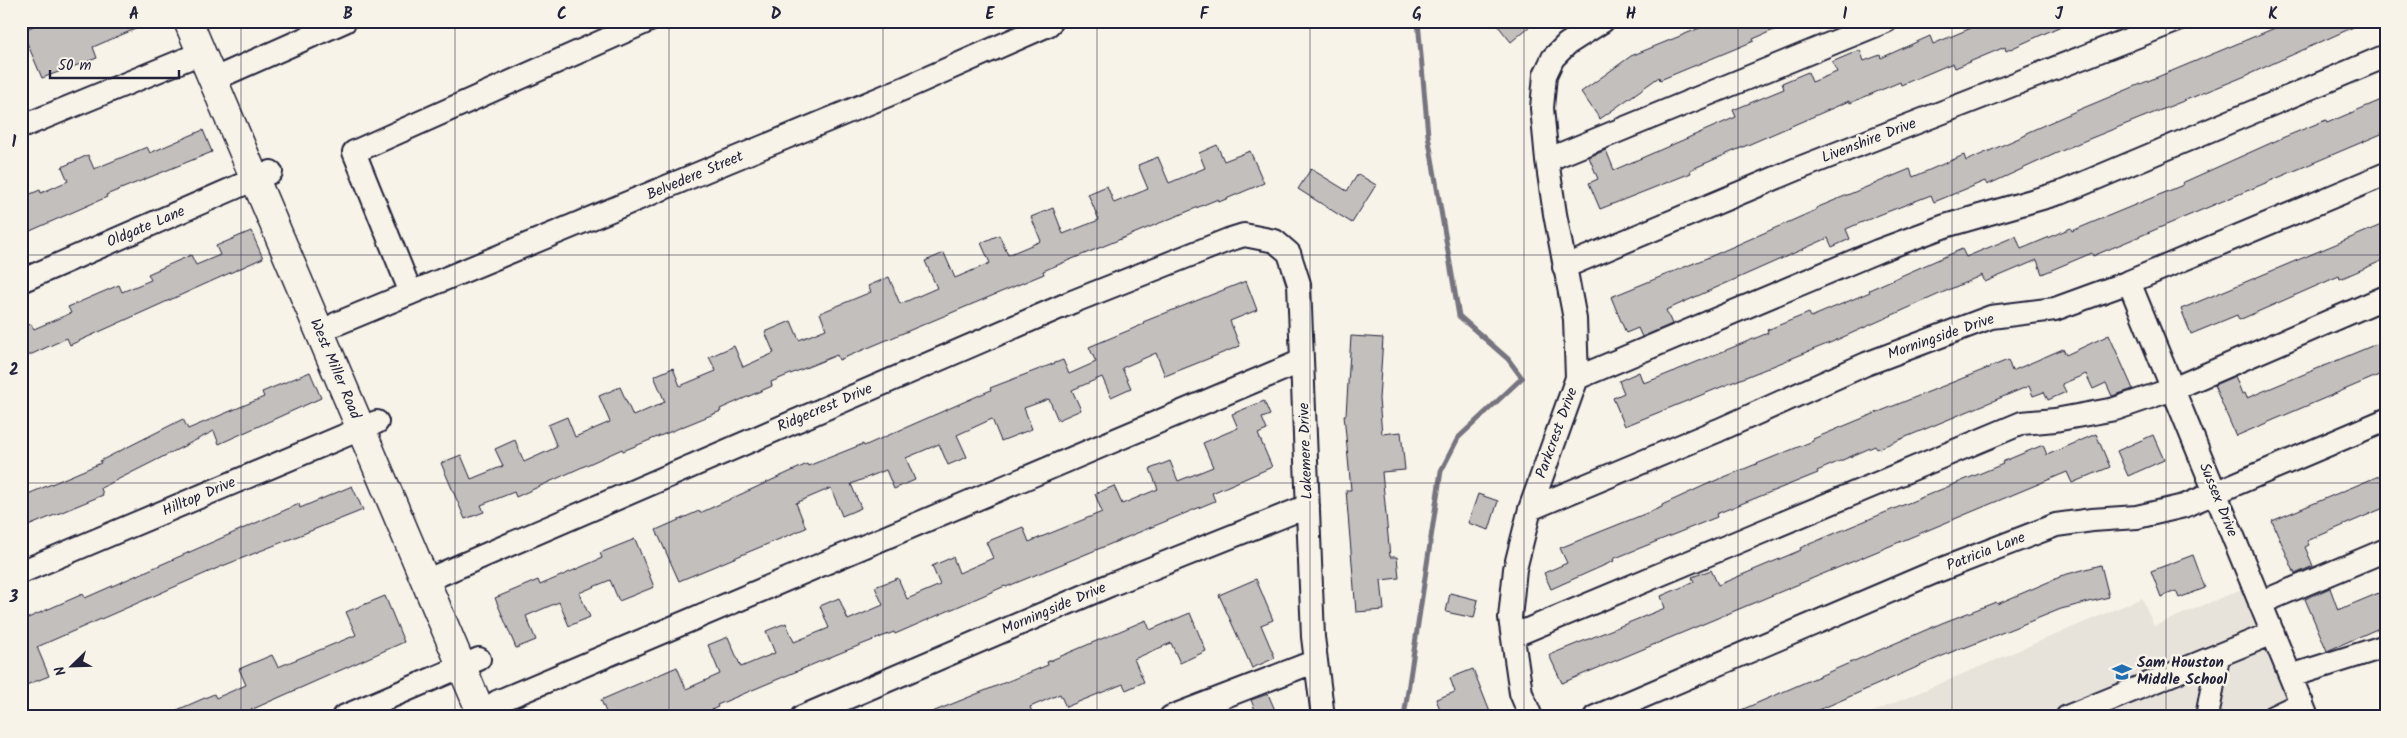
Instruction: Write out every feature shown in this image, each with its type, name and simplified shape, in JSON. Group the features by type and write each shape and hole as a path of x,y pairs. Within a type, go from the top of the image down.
{"main road":[{"name":"West Miller Road","path":"188,21 201,53 221,76"},
{"name":"West Miller Road","path":"208,21 221,76 470,663 494,712"},
{"name":"West Miller Road","path":"263,176 336,324 369,425"}],"street":[{"path":"221,76 346,21"},
{"path":"411,293 354,152 648,21"},
{"name":"Belvedere Street","path":"336,324 905,88 1048,25 1052,21"},
{"name":"Parkcrest Drive","path":"1531,717 1521,693 1510,618 1515,568 1530,510 1577,378 1575,319 1564,266 1547,160 1542,108 1545,75 1554,58 1567,44 1603,21"},
{"path":"1547,160 1728,84 1886,21"},
{"name":"Livenshire Drive","path":"1564,266 1797,169 2176,21"},
{"path":"21,128 201,53"},
{"path":"1577,378 1878,251 1946,226 2063,192 2386,56"},
{"name":"Morningside Drive","path":"1530,510 1719,430 1866,364 1991,317 2055,309 2129,282 2386,174"},
{"name":"Oldgate Lane","path":"21,281 263,176"},
{"name":"Lakemere Drive","path":"1228,240 1244,235 1276,241 1289,253 1299,284 1316,661 1323,717"},
{"name":"Ridgecrest Drive","path":"434,577 1072,302 1228,240"},
{"name":"Sussex Drive","path":"2129,282 2304,710"},
{"path":"1513,636 2022,422 2055,420 2115,410 2172,389 2386,298"},
{"path":"494,712 1302,361"},
{"name":"Patricia Lane","path":"1595,717 1937,571 2056,525 2137,517 2184,506 2386,420"},
{"name":"Hilltop Drive","path":"21,572 369,425"},
{"name":"Morningside Drive","path":"802,717 1110,585 1308,506"},
{"path":"2260,603 2386,550"},
{"path":"2067,717 2273,633"},
{"path":"2290,676 2386,646"},
{"path":"2207,717 2218,657"},
{"path":"1171,717 1316,661"},
{"path":"343,717 470,663"},
{"path":"2273,717 2304,710"}],"shaded area":[{"name":"Sam Houston Middle School","path":"2242,589 2293,717 1861,717 2142,598 2154,626"}],"building":[{"path":"45,21 82,21 84,27 99,21 154,21 93,47 97,58 42,78 22,31"},
{"path":"1494,21 1536,21 1511,42"},
{"path":"1717,21 1795,21 1753,39 1754,41 1660,80 1659,77 1600,119 1581,92 1631,56"},
{"path":"1988,21 2072,21 2006,51 2005,47 1955,68 1953,63 1901,85 1900,82 1850,103 1849,101 1690,170 1691,173 1600,209 1589,183 1598,179 1589,157 1606,150 1614,170 1736,117 1733,110 1784,89 1782,83 1808,72 1812,82 1837,72 1832,62 1860,50 1864,61 1880,55 1881,58 1930,36 1933,44"},
{"path":"2281,21 2367,21 2243,77 2079,143 1987,185 1985,181 1934,202 1931,195 1879,215 1846,229 1850,239 1832,247 1828,238 1666,310 1672,324 1642,337 1638,328 1626,333 1611,297 1714,255 1816,210 1816,208 1910,169 1913,177 1964,155 1966,161 2076,111 2282,25"},
{"path":"2386,98 2386,132 2093,256 2092,253 2042,274 2037,260 1985,282 1982,275 1832,342 1625,426 1613,398 1624,393 1619,381 1639,372 1643,383 1655,379 1768,333 1767,330 1809,313 1811,317 1962,249 1966,257 2016,236 2021,249 2071,228 2072,231 2183,185 2182,183 2282,138 2326,120 2327,123"},
{"path":"203,130 212,152 106,195 107,197 21,235 21,198 40,190 41,193 68,181 62,167 88,155 94,169 147,147 150,153"},
{"path":"1217,145 1224,161 1250,151 1264,183 1219,202 1218,199 1043,271 1044,274 839,360 837,355 771,382 772,386 720,409 721,411 623,451 622,449 516,497 514,492 481,505 484,512 465,519 441,463 461,455 471,479 503,466 495,449 515,440 524,462 557,447 548,425 567,417 575,437 610,422 599,396 620,387 633,416 665,402 654,376 673,368 680,386 716,371 709,357 734,346 743,367 774,353 765,332 791,321 799,340 826,329 820,313 871,292 868,286 889,277 900,304 937,288 925,261 944,253 955,278 990,263 981,243 999,235 1008,255 1041,241 1031,217 1053,208 1063,234 1099,220 1088,194 1107,186 1114,203 1148,189 1138,165 1158,157 1169,183 1205,168 1199,153"},
{"path":"1311,169 1347,191 1358,174 1376,185 1352,223 1298,189"},
{"path":"2386,223 2386,259 2340,279 2339,276 2239,320 2237,315 2191,334 2181,309"},
{"path":"251,231 263,258 70,345 67,338 21,359 21,328 31,324 34,329 71,313 68,307 119,285 122,292 151,280 148,274 191,255 196,265 220,255 216,246"},
{"path":"1246,281 1257,310 1230,321 1240,346 1165,376 1156,353 1122,368 1131,388 1111,397 1102,377 1072,390 1081,410 1058,420 1049,399 1024,408 1032,429 1001,441 992,419 957,435 967,457 948,465 939,444 906,458 915,480 894,489 886,470 851,484 861,508 842,516 831,488 796,503 806,528 679,581 656,530 699,511 700,513 807,464 808,466 863,444 864,446 991,390 990,388 1063,360 1069,374 1096,362 1089,347 1144,324 1143,322"},
{"path":"2109,335 2133,389 2112,396 2106,383 2093,389 2086,374 2062,384 2066,392 2048,400 2044,392 2033,396 2029,386 1877,449 1875,446 1817,471 1818,473 1716,514 1717,517 1613,559 1614,561 1551,589 1544,573 1567,563 1560,548 1662,507 1662,505 1712,482 1813,441 1813,439 2008,360 2012,371 2063,349 2066,355"},
{"path":"1351,336 1383,338 1379,399 1382,434 1401,432 1405,470 1382,472 1390,557 1397,557 1399,578 1381,580 1384,610 1356,612 1346,490 1351,490 1344,415 1346,415"},
{"path":"2386,340 2386,372 2236,436 2214,385 2235,376 2242,394 2245,393 2247,398"},
{"path":"310,372 321,398 219,444 214,431 101,488 103,495 21,529 21,497 101,463 100,461 183,419 188,429 264,397 262,392"},
{"path":"1264,401 1270,415 1262,418 1267,430 1258,434 1272,467 1212,493 1215,501 1005,586 895,634 894,632 840,653 717,705 718,707 696,717 608,717 601,700 677,667 686,689 720,674 708,645 728,637 741,667 775,653 766,631 786,623 794,642 829,628 820,606 839,598 848,620 883,605 875,587 898,578 907,599 940,585 932,566 953,557 959,573 993,558 986,542 1023,527 1029,542 1102,512 1095,494 1114,486 1122,504 1158,489 1150,469 1170,461 1178,481 1213,467 1203,443 1238,428 1232,414"},
{"path":"2096,434 2110,467 2072,483 2067,472 1562,683 1549,655 1665,608 1661,596 1694,582 1692,577 1711,570 1718,585 1801,550 1800,548 2003,464 2002,462 2043,445 2047,455"},
{"path":"2153,435 2164,460 2128,476 2117,451"},
{"path":"2386,473 2386,507 2307,541 2309,545 2305,547 2313,566 2295,574 2272,521"},
{"path":"352,486 363,510 220,567 37,647 49,676 21,687 21,621 83,594 85,598 299,504 300,508"},
{"path":"1478,494 1498,501 1489,530 1468,523"},
{"path":"635,539 654,587 619,601 610,580 579,593 590,617 569,626 559,602 526,616 536,640 516,648 495,598 538,580 540,585 602,558 600,553"},
{"path":"2193,555 2205,588 2179,598 2176,591 2161,597 2151,571"},
{"path":"2101,565 2109,597 2061,609 1963,647 1803,717 1725,717 1942,623 1996,602 1997,604 2060,576"},
{"path":"1256,579 1273,620 1261,625 1275,658 1252,668 1219,595"},
{"path":"2330,588 2338,610 2386,590 2386,625 2327,651 2305,599"},
{"path":"1450,593 1478,600 1474,618 1446,612"},
{"path":"385,596 404,642 235,717 161,717 214,694 216,698 246,685 239,669 272,655 278,667 356,635 346,612"},
{"path":"1190,613 1206,651 1180,663 1171,643 1134,659 1144,682 1126,690 1123,684 1066,707 1060,694 1030,707 1034,717 920,717 1048,665 1047,662 1146,620 1150,630"},
{"path":"1473,669 1490,712 1477,717 1443,717 1436,699 1455,692 1450,678"},
{"path":"1268,694 1278,717 1258,717 1251,700"}],"waterway":[{"path":"1404,717 1441,471 1458,438 1522,378 1508,359 1459,316 1428,135 1418,21"}],"place":[{"name":"Sam Houston Middle School","path":"2122,672"}]}
